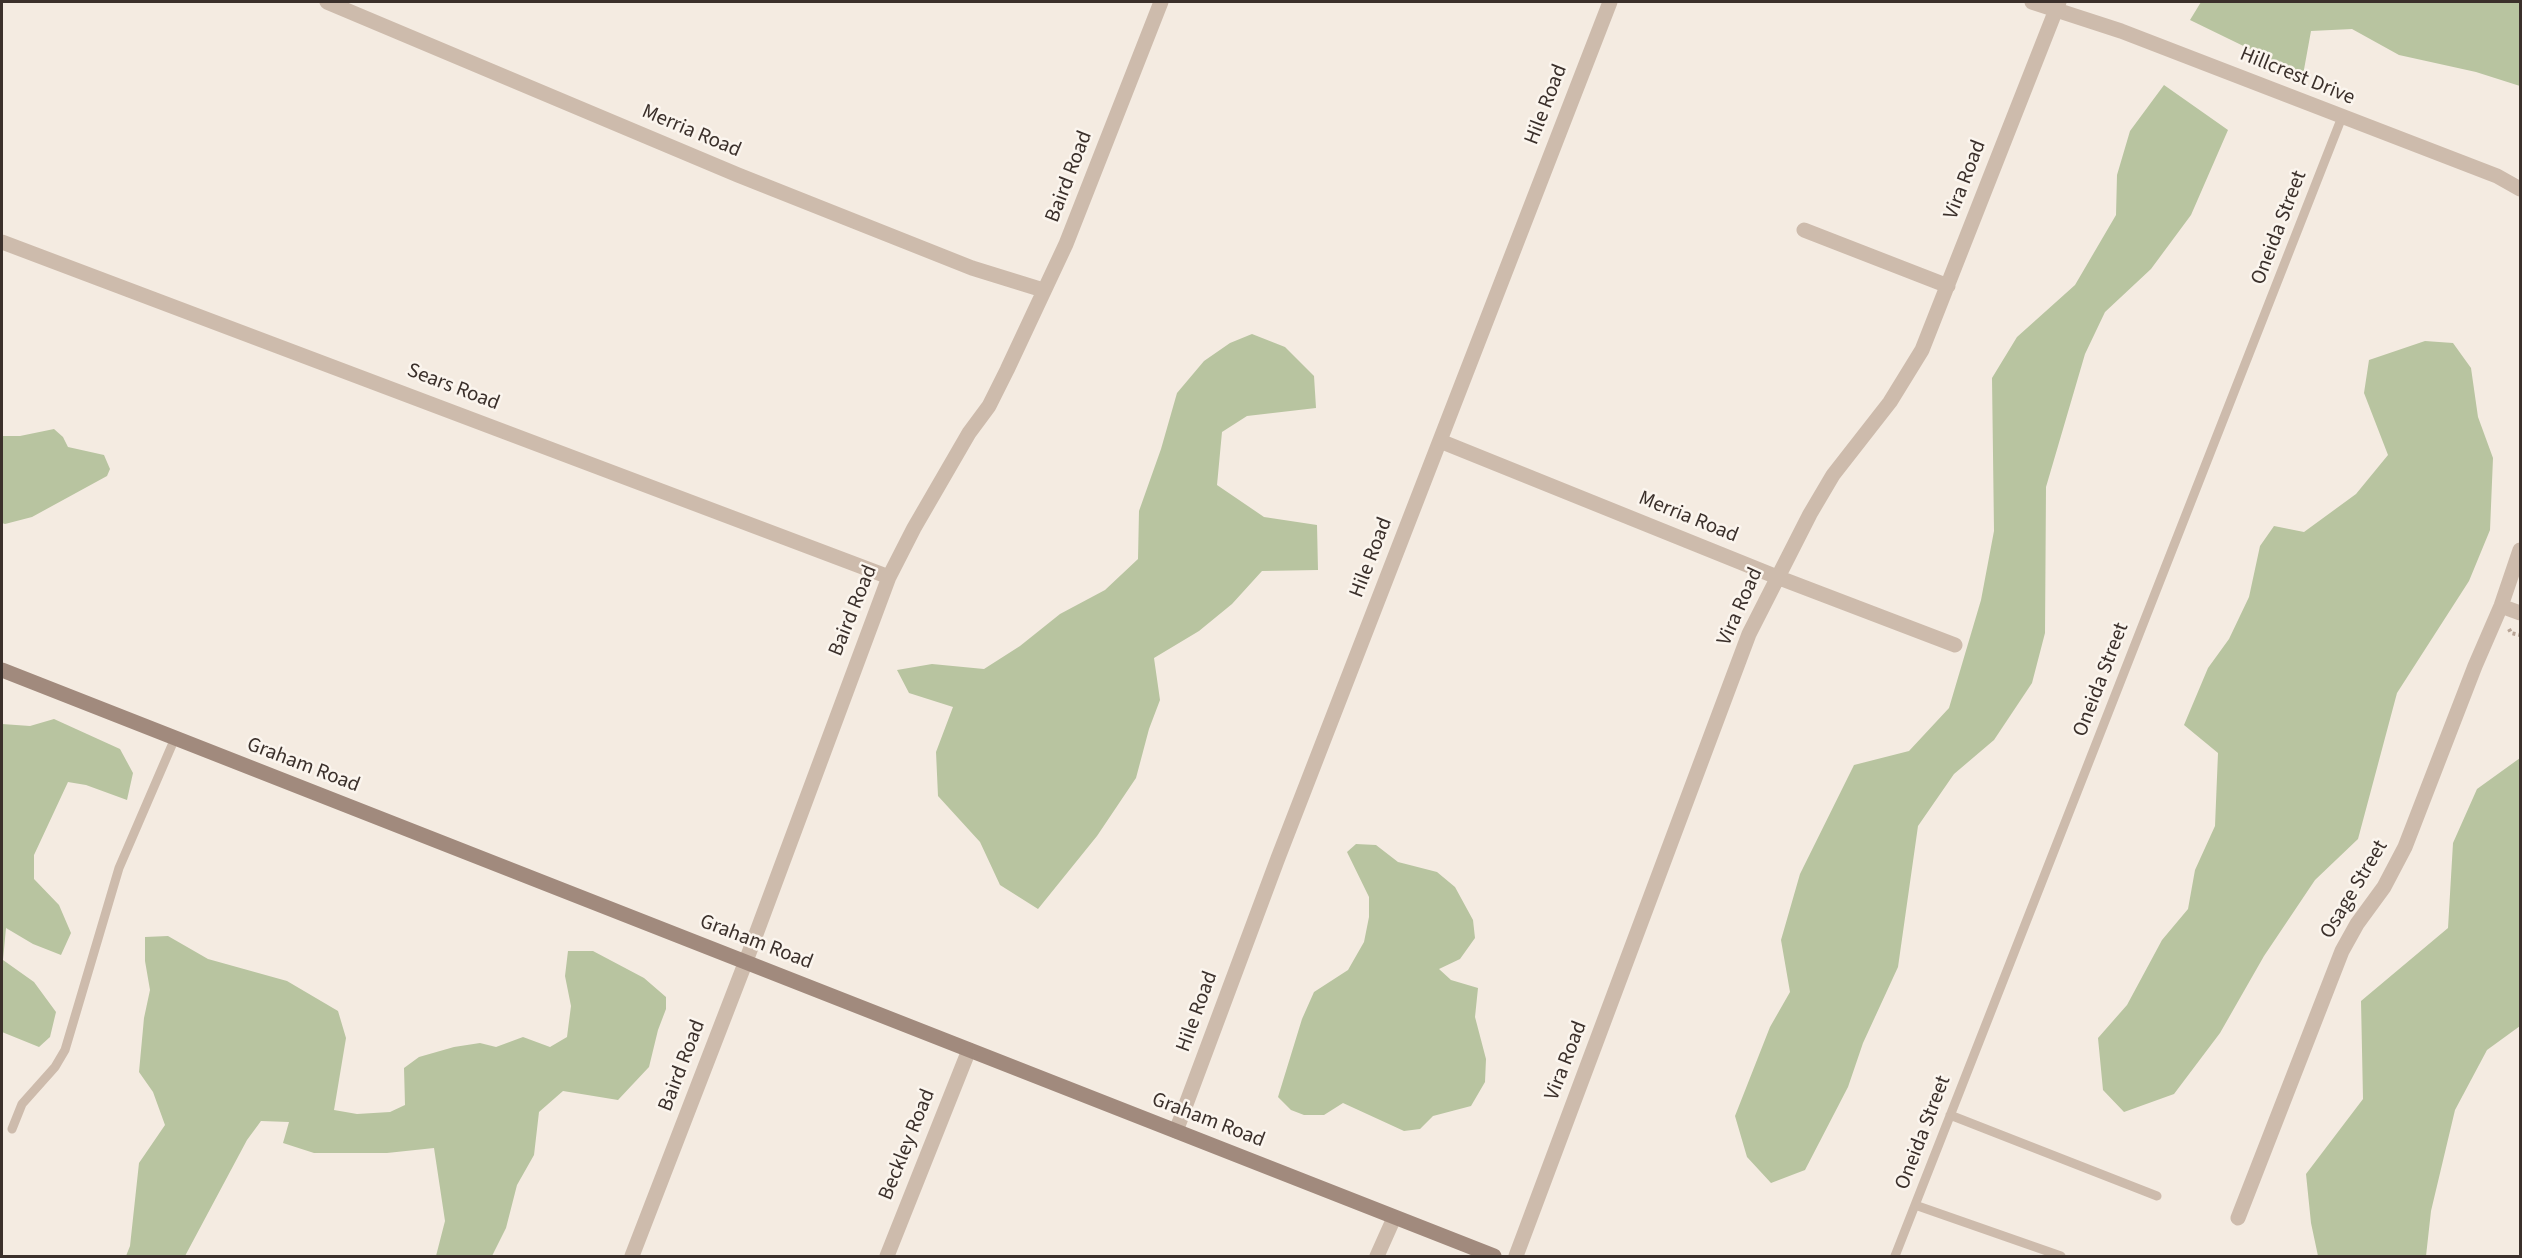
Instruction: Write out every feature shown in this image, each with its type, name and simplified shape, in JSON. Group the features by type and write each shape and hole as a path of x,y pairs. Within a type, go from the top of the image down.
{"main road":[{"name":"Graham Road","path":"2,670 1494,1257"}],"street":[{"name":"Merria Road","path":"327,2 738,175 972,268 1043,290"},
{"name":"Baird Road","path":"632,1257 746,961 889,577 969,433 989,406 1066,244 1161,2"},
{"name":"Hile Road","path":"1176,1131 1278,858 1610,2"},
{"name":"Hillcrest Drive","path":"2032,2 2057,5 2497,176 2520,189"},
{"name":"Vira Road","path":"1516,1257 1749,634 1810,514 1833,475 1890,402 1922,350 2057,5"},
{"path":"1804,230 1948,286"},
{"name":"Sears Road","path":"2,242 889,577"},
{"name":"Merria Road","path":"1440,441 1777,578 1955,645"},
{"name":"Osage Street","path":"2238,1218 2342,951 2357,924 2384,887 2405,847 2475,666 2501,606 2520,550"},
{"path":"2501,606 2520,613"},
{"name":"Beckley Road","path":"887,1257 969,1050"},
{"path":"1377,1257 1394,1218"}],"lane":[{"name":"Oneida Street","path":"1895,1257 2050,866 2166,560 2287,261 2342,117"},
{"path":"12,1129 22,1104 55,1067 65,1050 119,868 175,738"},
{"path":"1950,1115 2157,1196"},
{"path":"1915,1205 2061,1257"}],"path":[{"path":"2509,629 2511,633 2520,635"}],"green space":[{"path":"2201,2 2520,2 2520,86 2476,72 2399,55 2352,29 2311,31 2303,75 2190,20"},
{"path":"2164,85 2228,130 2191,215 2151,269 2105,312 2085,354 2046,487 2045,633 2032,683 1994,740 1954,774 1918,826 1898,967 1863,1043 1848,1087 1805,1170 1771,1183 1747,1157 1735,1116 1770,1027 1790,992 1781,940 1800,874 1854,765 1909,751 1949,708 1981,600 1994,531 1992,378 2017,337 2075,285 2116,215 2117,175 2130,131"},
{"path":"1252,334 1285,347 1314,376 1316,408 1247,416 1222,432 1217,485 1264,517 1317,525 1318,570 1262,571 1232,604 1199,631 1154,658 1160,700 1149,729 1136,778 1097,836 1038,909 1000,885 980,842 938,796 936,752 953,707 909,693 897,670 932,664 984,669 1020,646 1060,614 1105,590 1138,559 1139,511 1161,449 1177,393 1204,361 1230,343"},
{"path":"2425,341 2453,343 2471,368 2478,417 2493,458 2490,530 2469,581 2397,693 2358,839 2315,880 2264,956 2220,1033 2174,1094 2124,1112 2103,1090 2098,1038 2127,1005 2162,940 2188,909 2195,870 2215,826 2218,753 2184,725 2208,668 2229,639 2249,597 2260,546 2274,526 2304,532 2356,494 2388,455 2364,393 2369,360"},
{"path":"54,429 63,437 68,447 104,455 110,469 107,476 32,517 2,523 2,436 20,436"},
{"path":"54,719 120,749 133,773 127,800 86,785 68,782 34,855 34,879 59,905 71,933 61,955 33,944 6,928 3,960 34,982 56,1012 50,1037 39,1047 2,1032 2,724 30,726"},
{"path":"2520,758 2520,1026 2487,1050 2455,1110 2431,1211 2426,1256 2318,1256 2311,1223 2306,1174 2363,1099 2361,1001 2448,928 2453,843 2477,789"},
{"path":"1356,844 1376,845 1398,862 1437,872 1455,887 1473,920 1475,938 1460,959 1439,969 1451,980 1478,988 1475,1017 1486,1059 1485,1082 1471,1106 1433,1116 1420,1129 1404,1131 1343,1103 1324,1115 1304,1115 1291,1110 1278,1097 1302,1019 1314,992 1348,970 1364,942 1369,917 1369,897 1347,852"},
{"path":"168,936 208,959 287,981 338,1011 346,1038 334,1110 357,1114 390,1112 405,1105 404,1068 419,1057 454,1047 480,1043 496,1047 523,1037 550,1047 567,1037 571,1006 565,976 568,951 593,951 644,978 666,997 666,1009 649,1067 618,1100 563,1091 539,1112 534,1155 517,1185 506,1228 492,1256 436,1256 445,1221 434,1148 387,1153 314,1153 283,1143 289,1122 261,1121 247,1140 185,1256 126,1256 130,1246 139,1163 165,1125 153,1092 139,1072 144,1018 150,990 145,961 145,937"}]}
